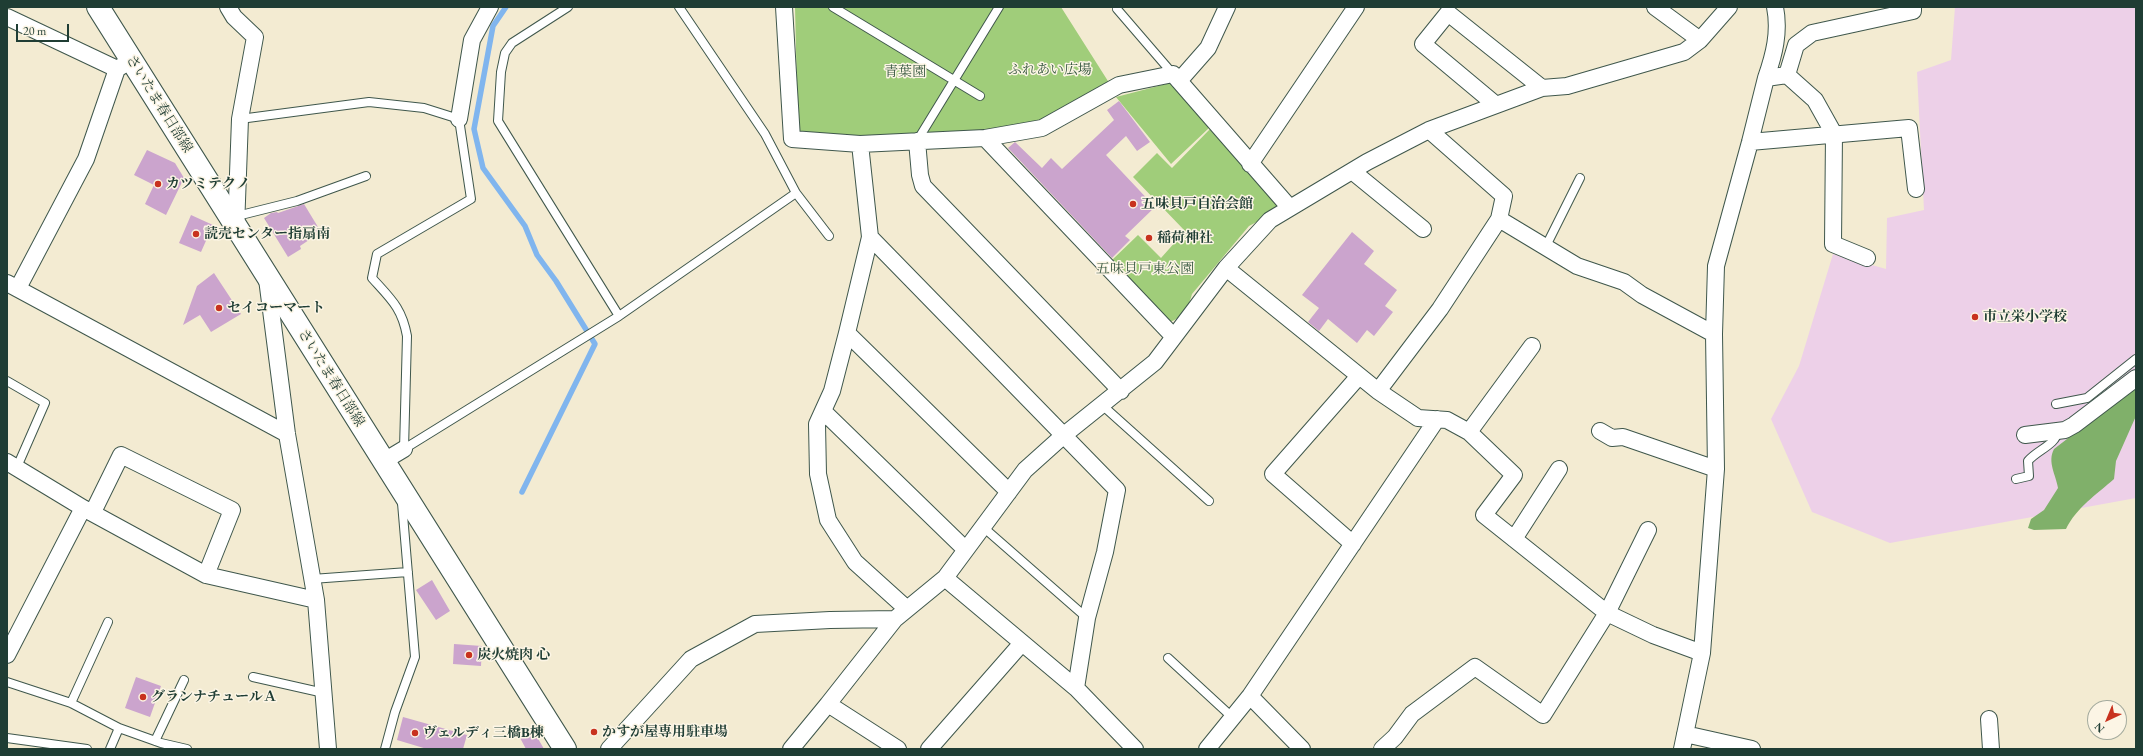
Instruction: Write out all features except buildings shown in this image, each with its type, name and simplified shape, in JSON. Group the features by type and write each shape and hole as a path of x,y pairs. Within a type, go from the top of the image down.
{"main road":[{"name":"さいたま春日部線","path":"98,7 125,65 237,222 266,276 565,749"}],"street":[{"path":"228,7 234,17 255,37 240,119 237,222"},
{"path":"459,119 472,40 490,7"},
{"path":"784,7 792,139 860,144 985,138 1042,128 1119,85 1176,77 1208,48 1227,7"},
{"path":"1250,164 1356,7"},
{"path":"1655,7 1700,40"},
{"path":"791,749 901,614 945,578 1025,470 1064,435 1155,362 1226,268 1270,220 1352,172 1430,130 1542,88 1567,86 1684,52 1700,40 1729,7"},
{"path":"1752,749 1684,742 1702,653 1716,470 1714,334 1716,266 1766,78 1775,53 1778,19 1775,7"},
{"path":"1787,75 1796,44 1812,33 1913,11 1913,7"},
{"path":"1496,105 1423,44 1448,13 1542,88"},
{"path":"7,17 125,65 86,159 13,286 287,434"},
{"path":"1766,78 1787,75 1815,100 1834,134 1833,244 1867,258"},
{"path":"1176,77 1250,164 1290,208"},
{"path":"1750,142 1909,128 1916,189"},
{"path":"1378,391 1440,309 1499,219 1504,196 1430,130"},
{"path":"985,138 1174,337"},
{"path":"917,141 920,175 923,186 1122,390"},
{"path":"860,144 870,237 848,333 824,412 818,424 818,474 828,520 855,562 901,614"},
{"path":"1352,172 1423,229"},
{"path":"1499,219 1577,266 1624,282 1642,295 1714,334"},
{"path":"870,237 1117,490 1105,552 1088,618 1076,688"},
{"path":"1226,268 1378,391 1418,418 1447,420 1469,432 1514,474 1484,515 1607,613 1653,635 1702,653"},
{"path":"266,276 287,434 316,600 328,749"},
{"path":"848,333 1009,492"},
{"path":"1469,432 1532,346"},
{"path":"1353,544 1273,474 1359,376"},
{"path":"2025,435 2065,430 2074,425 2136,378"},
{"path":"824,412 965,549"},
{"path":"1207,749 1232,716 1250,696 1437,419"},
{"path":"1600,431 1612,438 1623,437 1716,470"},
{"path":"384,461 404,449"},
{"path":"7,655 88,510 121,455 232,510 206,575"},
{"path":"12,464 88,510 206,575 316,600"},
{"path":"1514,539 1559,469"},
{"path":"1382,749 1395,737 1412,714 1475,667 1542,715 1607,613 1648,530"},
{"path":"945,578 1076,688 1135,749"},
{"path":"609,749 691,660 755,624 901,614"},
{"path":"929,749 1022,643"},
{"path":"1250,696 1302,749"},
{"path":"828,704 898,749"},
{"path":"1989,719 1991,749"}],"lane":[{"path":"568,7 512,43 505,53 501,72 498,121 620,316"},
{"path":"679,7 765,134 796,193 829,236"},
{"path":"833,7 980,96"},
{"path":"917,141 999,7"},
{"path":"1117,9 1176,77"},
{"path":"240,119 368,102 424,108 459,119 471,199 377,254 372,278 396,305 404,319 407,336 404,449"},
{"path":"237,222 366,176"},
{"path":"1545,248 1580,178"},
{"path":"404,449 620,316 796,193"},
{"path":"2056,404 2087,398 2136,359"},
{"path":"7,381 45,403 12,464"},
{"path":"1102,405 1209,501"},
{"path":"2016,479 2029,476 2028,461 2032,456 2053,441 2057,436 2058,431"},
{"path":"385,749 395,712 415,657 402,490"},
{"path":"983,527 1088,618"},
{"path":"312,579 408,572"},
{"path":"71,703 108,622"},
{"path":"1168,658 1232,716"},
{"path":"253,677 324,693"},
{"path":"155,741 184,680"},
{"path":"7,682 71,703 119,728 155,741 188,749"},
{"path":"110,749 119,728"},
{"path":"7,738 87,749"}],"shaded area":[{"name":"市立栄小学校","path":"1955,7 2136,7 2136,498 1890,543 1812,512 1771,419 1799,366 1833,254 1886,269 1887,218 1924,210 1917,72 1951,60"}],"green space":[{"name":"青葉園","path":"795,7 1061,7 1113,89 1041,122 985,132 891,137 798,133"},
{"path":"1170,83 1209,128 1171,164 1116,97"},
{"name":"五味貝戸東公園","path":"1211,128 1281,209 1249,226 1192,294 1189,303 1181,315 1169,322 1111,261 1138,235 1161,258 1185,231 1133,177 1157,153 1172,168"},
{"path":"2136,386 2136,416 2116,461 2114,479 2081,508 2070,521 2066,529 2034,530 2028,528 2031,519 2044,510 2058,488 2051,459 2054,449"}],"waterway":[{"path":"506,7 493,26 474,129 483,168 525,226 537,255 556,281 595,344 522,492"}],"place":[{"name":"カツミテクノ","path":"158,184"},
{"name":"五味貝戸自治会館","path":"1133,204"},
{"name":"読売センター指扇南","path":"196,234"},
{"name":"稲荷神社","path":"1149,238"},
{"name":"セイコーマート","path":"219,308"},
{"name":"市立栄小学校","path":"1975,317"},
{"name":"炭火焼肉 心","path":"469,655"},
{"name":"グランナチュールＡ","path":"143,697"},
{"name":"かすが屋専用駐車場","path":"594,732"},
{"name":"ヴェルディ三橋B棟","path":"415,733"}],"park label":[{"name":"ふれあい広場","path":"1050,70"}]}
